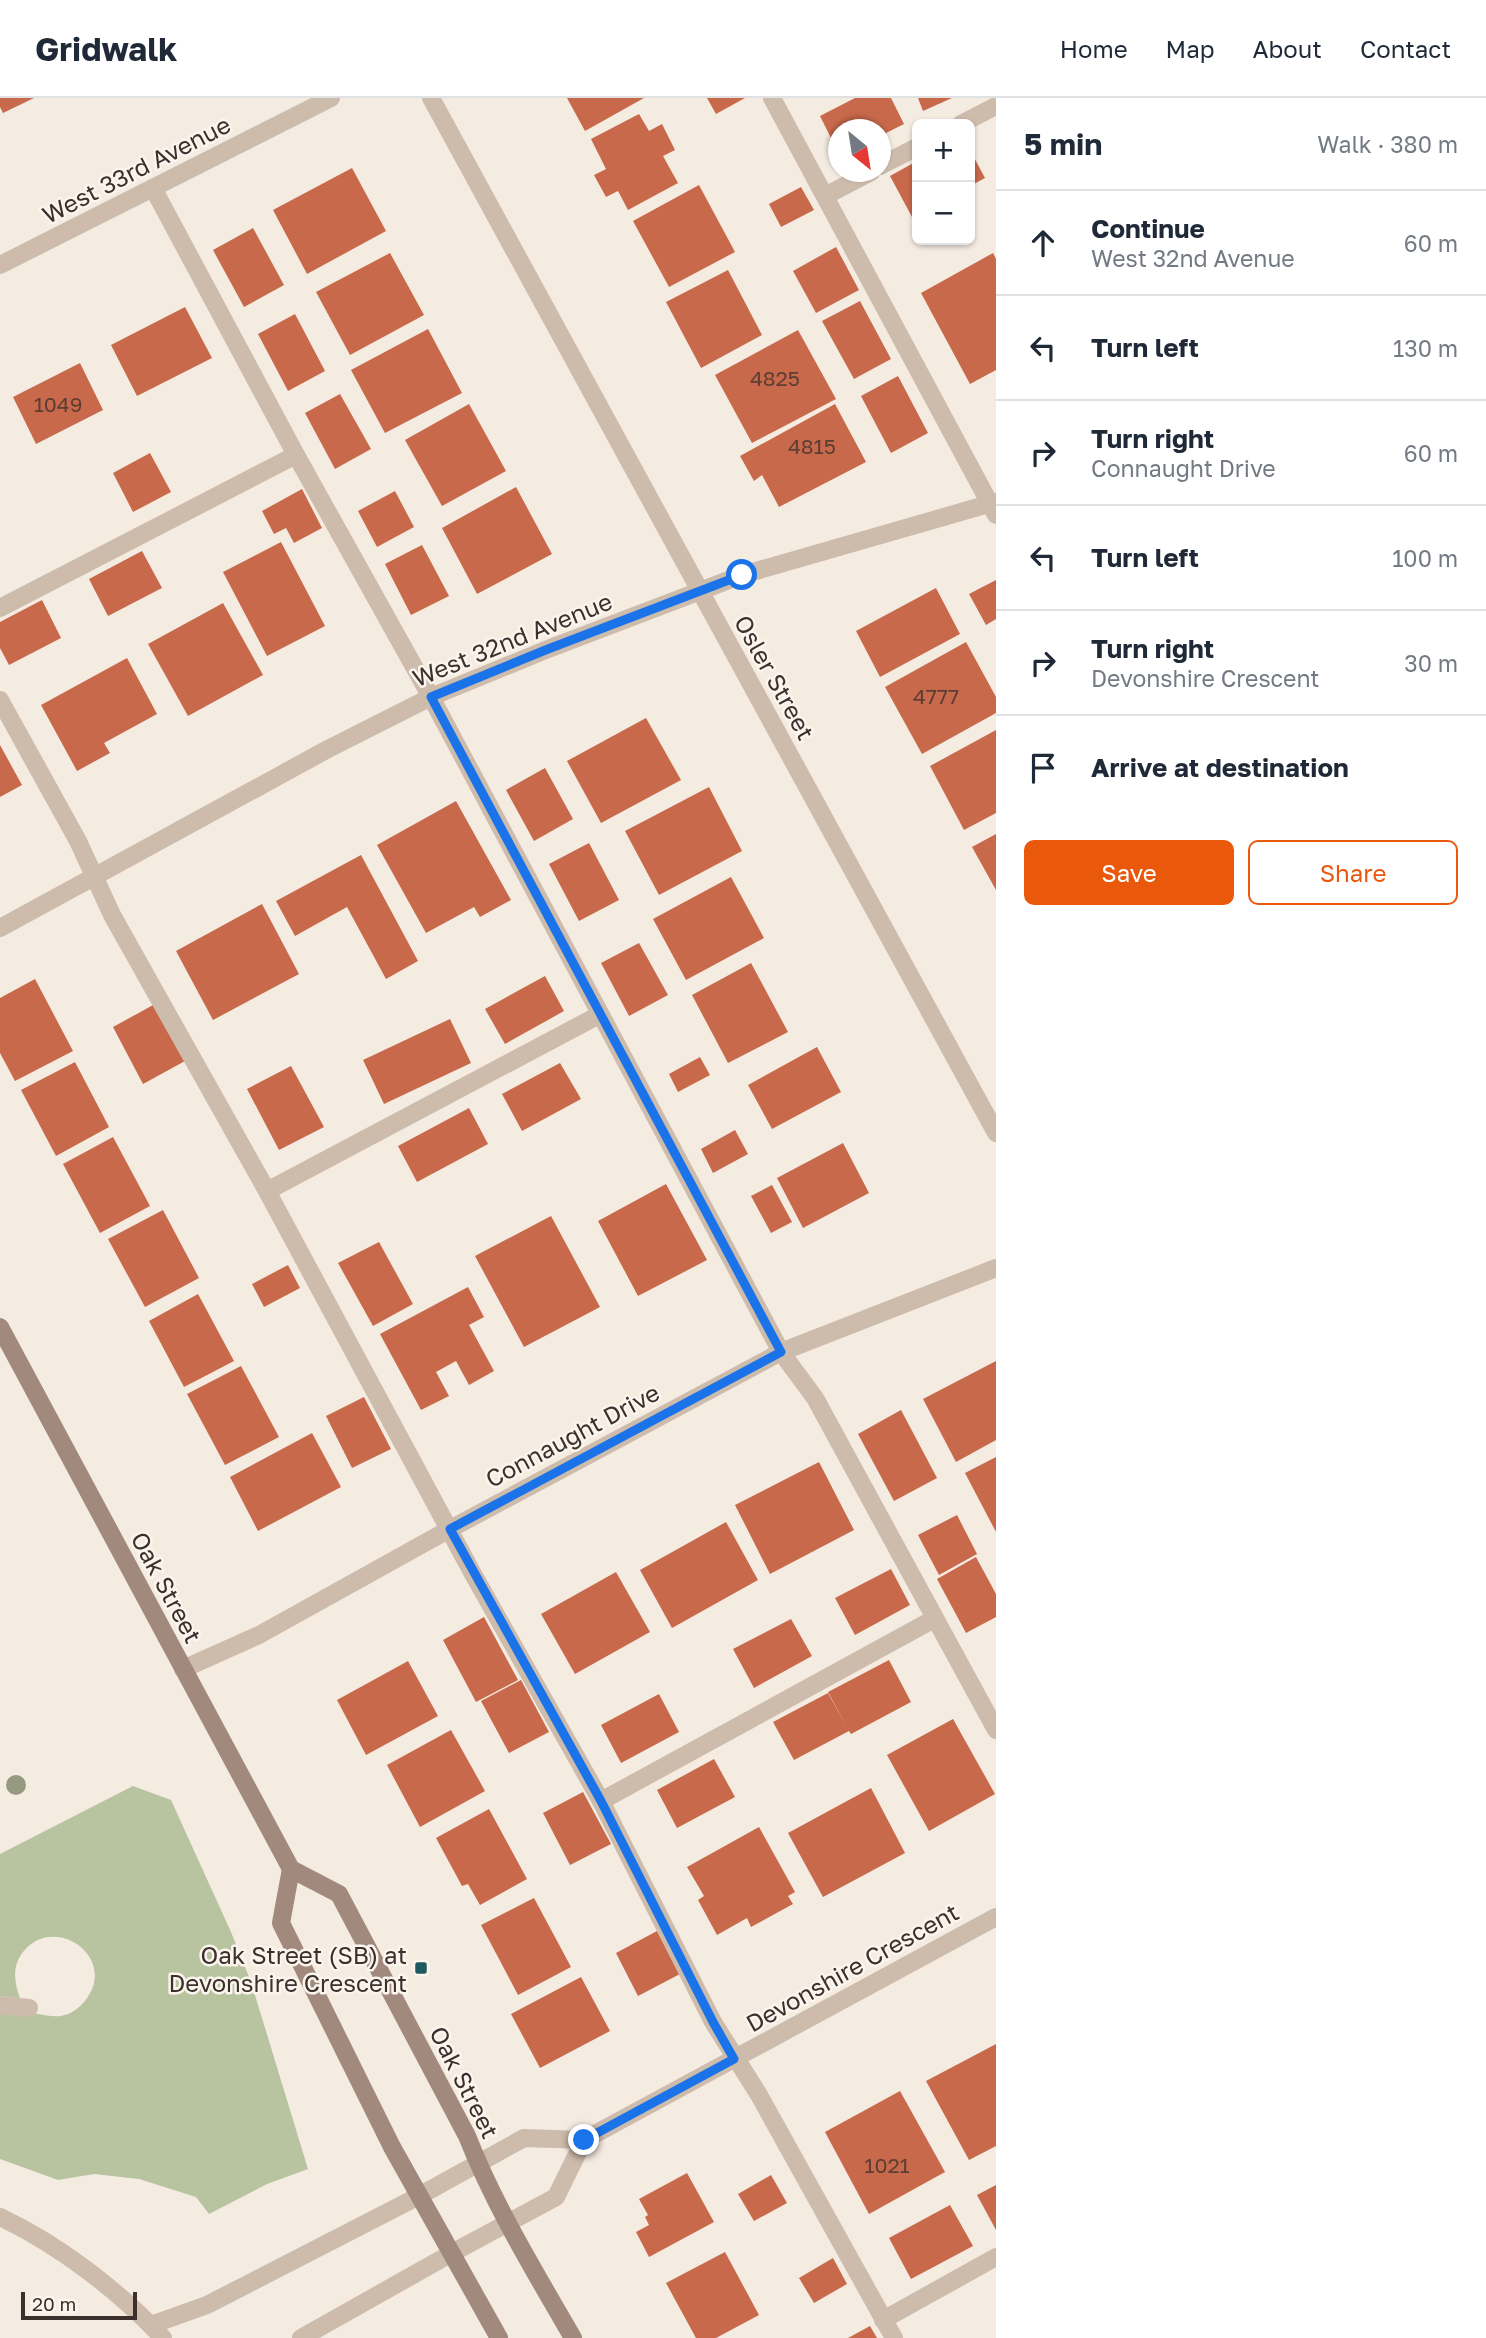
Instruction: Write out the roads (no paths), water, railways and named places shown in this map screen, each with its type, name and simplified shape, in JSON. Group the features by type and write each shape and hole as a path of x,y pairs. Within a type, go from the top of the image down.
{"main road":[{"name":"Oak Street","path":"0,1327 291,1869 340,1894 467,2136 478,2164 573,2338"},
{"path":"291,1869 281,1923 392,2147 499,2338"}],"street":[{"name":"West 33rd Avenue","path":"0,265 331,98"},
{"name":"Osler Street","path":"431,98 996,1133"},
{"path":"772,98 994,507"},
{"path":"971,119 996,106"},
{"path":"891,160 912,150"},
{"path":"825,195 851,182"},
{"path":"153,188 296,455 431,697 781,1352 815,1398 996,1730"},
{"path":"0,608 296,455"},
{"name":"West 32nd Avenue","path":"0,928 316,755 431,697 742,575 994,507"},
{"path":"0,701 78,841 93,877 601,1801 713,2022 759,2095 894,2338"},
{"path":"267,1191 599,1015"},
{"name":"Connaught Drive","path":"183,1669 259,1636 450,1529 781,1352 996,1268"},
{"path":"601,1801 934,1619"},
{"name":"Devonshire Crescent","path":"584,2140 996,1917"},
{"path":"0,2005 29,2008"},
{"path":"0,2217 60,2251 123,2300 157,2332 419,2196 524,2138 584,2140 556,2197 301,2338"},
{"path":"884,2320 996,2257"}],"place":[{"name":"Oak Street (SB) at Devonshire Crescent","path":"421,1968"}]}
